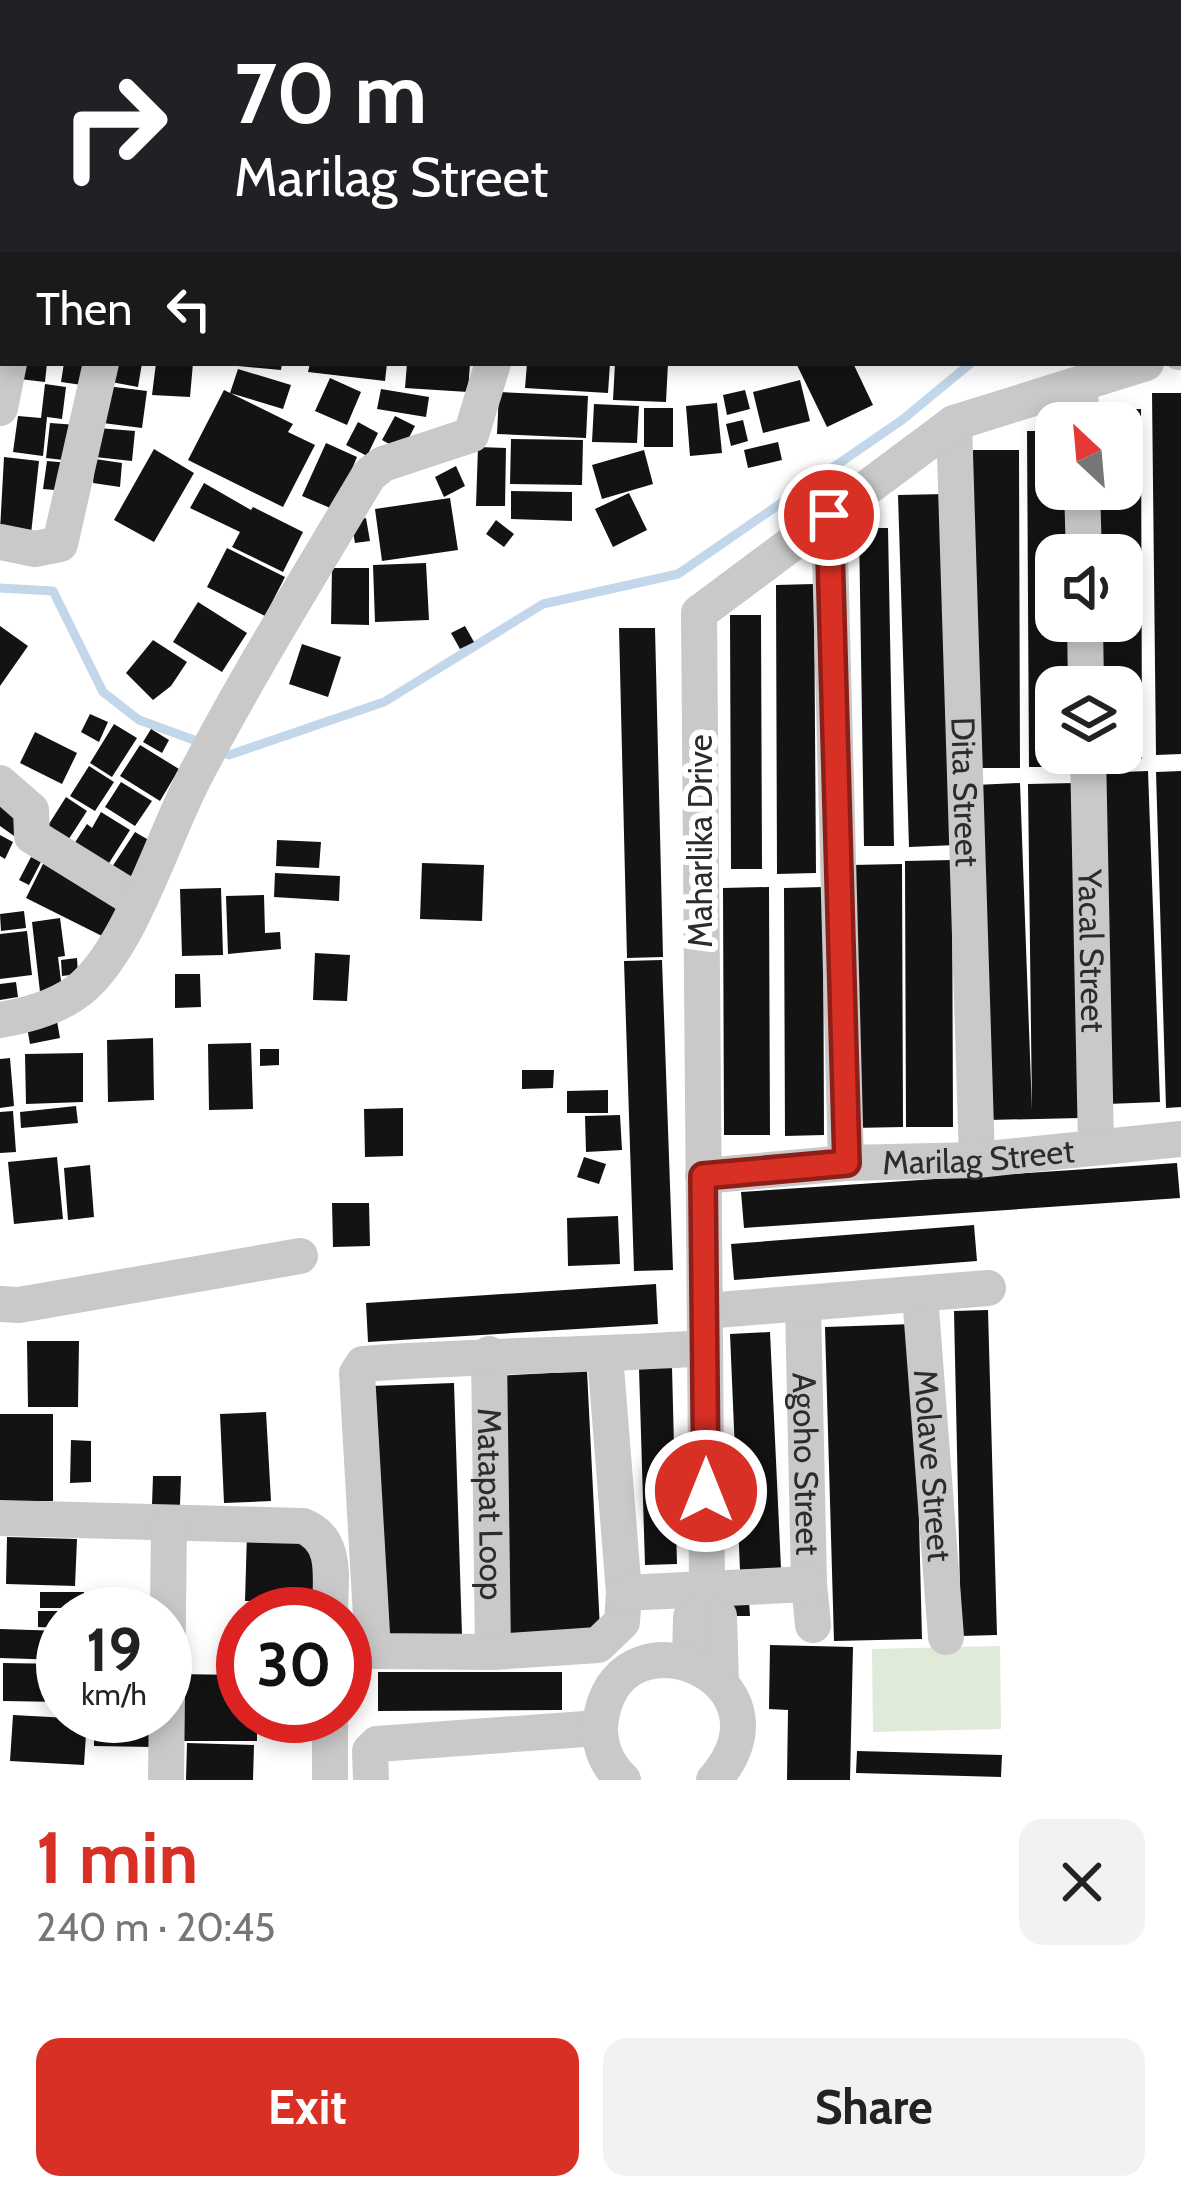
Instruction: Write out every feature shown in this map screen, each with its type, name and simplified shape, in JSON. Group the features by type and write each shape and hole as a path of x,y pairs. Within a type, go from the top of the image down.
{"street":[{"path":"0,409 8,366"},
{"path":"0,542 35,549 60,544 100,366"},
{"path":"0,1020 54,1004 82,987 103,964 248,679 369,476 383,464 472,435 493,366"},
{"name":"Maharlika Drive","path":"706,1600 699,613 954,423 1137,366"},
{"path":"1080,384 1080,402"},
{"name":"Dita Street","path":"954,423 977,1160"},
{"path":"829,515 847,1163"},
{"name":"Yacal Street","path":"1088,774 1096,1147"},
{"path":"0,783 31,810 32,836 137,901"},
{"name":"Marilag Street","path":"703,1176 847,1163 977,1160 1181,1139"},
{"path":"0,1304 19,1306 300,1256"},
{"path":"605,1355 624,1593 622,1622 598,1646 493,1652 373,1651 357,1372 363,1364 489,1354 605,1355 802,1305 988,1288"},
{"name":"Molave Street","path":"920,1295 946,1637"},
{"name":"Agoho Street","path":"802,1305 813,1625"},
{"name":"Matapat Loop","path":"489,1354 493,1652"},
{"path":"0,1518 303,1526 319,1532 330,1560 330,1587"},
{"path":"166,1780 169,1524"},
{"path":"624,1593 706,1600 808,1584"},
{"path":"690,1662 706,1600"},
{"path":"706,1600 721,1683"},
{"path":"370,1780 370,1751 377,1744 609,1762 603,1707 613,1688 628,1672 669,1659 690,1662 721,1683 733,1701 736,1744 728,1764 714,1780"},
{"path":"330,1743 330,1780"}],"green space":[{"path":"1000,1646 1001,1729 873,1732 872,1649"}],"building":[{"path":"13,366 47,366 45,382 11,378"},
{"path":"64,366 85,366 82,385 61,382"},
{"path":"108,366 142,366 138,387 106,381"},
{"path":"156,366 193,366 190,397 152,395"},
{"path":"309,366 387,366 385,381 308,372"},
{"path":"407,366 470,366 468,392 405,388"},
{"path":"527,366 610,366 608,393 525,388"},
{"path":"615,366 668,366 666,402 613,400"},
{"path":"797,366 854,366 873,405 827,427"},
{"path":"238,369 291,385 283,409 230,393"},
{"path":"330,378 361,392 347,425 315,411"},
{"path":"800,380 810,421 763,433 753,392"},
{"path":"45,384 66,387 62,419 47,417 43,456 13,452 18,416 41,418"},
{"path":"99,385 147,391 142,428 95,422"},
{"path":"381,389 429,397 426,417 377,409"},
{"path":"224,390 293,424 288,432 315,445 283,507 188,460"},
{"path":"745,390 750,409 727,415 723,395"},
{"path":"499,392 588,396 586,438 497,434"},
{"path":"1152,393 1181,393 1181,754 1156,755"},
{"path":"717,403 722,453 690,456 686,406"},
{"path":"594,404 639,406 637,443 592,442"},
{"path":"644,408 673,408 673,447 644,447"},
{"path":"395,416 415,426 402,451 382,440"},
{"path":"743,420 748,441 731,446 726,424"},
{"path":"358,422 378,433 367,456 346,445"},
{"path":"50,423 77,425 72,461 46,458"},
{"path":"98,428 135,431 132,461 95,457"},
{"path":"1027,431 1035,431 1035,510 1068,510 1068,534 1035,534 1035,642 1069,642 1069,666 1035,666 1035,767 1029,767"},
{"path":"511,439 583,440 582,485 510,484"},
{"path":"778,442 782,460 748,468 744,450"},
{"path":"326,443 357,457 335,510 302,496"},
{"path":"478,447 506,448 505,506 476,506"},
{"path":"154,449 194,473 154,542 114,520"},
{"path":"644,450 653,484 602,499 592,465"},
{"path":"973,450 1019,450 1020,768 974,768"},
{"path":"4,457 39,461 31,534 0,530"},
{"path":"95,459 122,463 120,487 93,483"},
{"path":"47,461 69,463 66,491 43,489"},
{"path":"456,466 465,486 444,497 435,477"},
{"path":"204,483 303,532 283,572 232,547 240,532 190,508"},
{"path":"511,491 572,492 572,521 511,519"},
{"path":"629,493 647,530 613,547 595,509"},
{"path":"945,494 956,845 909,847 898,495"},
{"path":"450,498 458,550 382,561 375,509"},
{"path":"1098,510 1141,510 1141,534 1098,534"},
{"path":"366,518 370,541 355,543 351,521"},
{"path":"496,520 514,534 504,547 486,534"},
{"path":"859,528 888,528 894,846 864,846"},
{"path":"227,548 285,577 265,616 207,587"},
{"path":"426,563 429,620 375,622 373,565"},
{"path":"332,568 369,568 369,625 331,624"},
{"path":"814,584 816,873 777,874 776,585"},
{"path":"198,602 247,633 222,672 173,642"},
{"path":"730,615 761,615 762,869 731,869"},
{"path":"0,626 28,646 0,686"},
{"path":"465,626 474,642 460,649 451,633"},
{"path":"619,628 655,628 663,957 627,958"},
{"path":"153,640 187,662 171,686 153,700 126,673"},
{"path":"1099,642 1142,642 1142,666 1099,666"},
{"path":"302,644 341,657 328,697 289,684"},
{"path":"90,714 108,722 99,742 81,732"},
{"path":"114,724 137,738 112,777 90,763"},
{"path":"151,729 169,740 162,753 143,742"},
{"path":"35,732 77,753 62,784 20,763"},
{"path":"140,745 179,769 160,801 120,776"},
{"path":"89,766 114,782 95,811 70,796"},
{"path":"1148,771 1160,1102 1107,1104 1095,774"},
{"path":"1181,771 1181,1107 1166,1108 1156,772"},
{"path":"121,782 152,801 135,826 105,807"},
{"path":"1020,783 1032,1111 1028,784 1075,783 1080,1118 988,1120 975,785"},
{"path":"66,797 87,811 63,848 42,835"},
{"path":"0,804 28,823 17,838 0,826"},
{"path":"101,812 130,830 104,871 70,850"},
{"path":"135,832 152,842 130,878 112,867"},
{"path":"0,835 13,842 5,859 0,856"},
{"path":"277,840 321,842 319,868 276,866"},
{"path":"31,857 41,862 29,885 19,880"},
{"path":"46,858 122,897 102,936 26,898"},
{"path":"952,860 953,1127 906,1127 905,861"},
{"path":"422,863 484,865 482,921 420,919"},
{"path":"902,864 903,1127 852,1128 851,865"},
{"path":"275,873 340,876 339,901 274,897"},
{"path":"769,887 770,1135 724,1135 723,888"},
{"path":"823,887 824,1135 785,1136 784,888"},
{"path":"221,888 223,955 182,956 180,889"},
{"path":"264,895 265,933 280,932 281,949 228,954 226,896"},
{"path":"24,911 26,928 1,931 0,914"},
{"path":"60,918 65,956 58,957 62,989 40,992 32,922"},
{"path":"27,931 32,975 0,979 0,934"},
{"path":"315,953 350,955 347,1001 313,1000"},
{"path":"77,958 78,974 62,976 61,960"},
{"path":"662,960 673,1270 634,1271 624,961"},
{"path":"175,974 200,974 201,1007 175,1008"},
{"path":"16,982 18,997 0,1000 0,984"},
{"path":"57,1021 60,1038 30,1044 27,1027"},
{"path":"153,1038 154,1100 108,1102 107,1040"},
{"path":"251,1043 253,1109 209,1110 208,1044"},
{"path":"260,1049 279,1049 279,1065 260,1066"},
{"path":"83,1053 83,1102 26,1104 25,1054"},
{"path":"10,1058 14,1106 0,1108 0,1059"},
{"path":"522,1070 554,1070 553,1088 522,1089"},
{"path":"608,1090 608,1113 567,1113 567,1091"},
{"path":"76,1106 78,1123 21,1128 20,1112"},
{"path":"403,1108 403,1156 365,1157 364,1109"},
{"path":"13,1111 16,1152 0,1153 0,1112"},
{"path":"620,1115 622,1150 586,1152 585,1116"},
{"path":"57,1157 63,1219 14,1224 8,1162"},
{"path":"584,1157 606,1164 599,1184 577,1177"},
{"path":"1177,1163 1180,1198 744,1228 741,1192"},
{"path":"90,1165 94,1217 68,1220 64,1168"},
{"path":"332,1203 369,1203 370,1246 333,1247"},
{"path":"618,1216 620,1264 568,1266 567,1218"},
{"path":"974,1225 977,1261 734,1280 731,1244"},
{"path":"656,1284 658,1324 368,1342 366,1303"},
{"path":"988,1310 997,1635 961,1636 954,1311"},
{"path":"914,1324 922,1639 834,1641 825,1327"},
{"path":"770,1332 781,1568 740,1570 730,1334"},
{"path":"27,1341 79,1341 78,1407 28,1407"},
{"path":"672,1367 677,1564 645,1565 639,1369"},
{"path":"587,1371 600,1629 509,1634 496,1376"},
{"path":"454,1383 462,1635 379,1638 371,1386"},
{"path":"266,1412 271,1501 224,1503 220,1414"},
{"path":"0,1414 53,1414 53,1501 0,1501"},
{"path":"71,1440 91,1441 91,1482 70,1483"},
{"path":"153,1476 181,1476 180,1505 152,1505"},
{"path":"247,1533 325,1535 323,1587 245,1587"},
{"path":"7,1537 77,1539 75,1586 6,1584"},
{"path":"712,1601 749,1601 750,1616 711,1616"},
{"path":"0,1629 36,1630 36,1659 0,1658"},
{"path":"770,1645 853,1647 850,1780 787,1780 788,1710 769,1709"},
{"path":"3,1663 36,1664 36,1702 3,1701"},
{"path":"378,1672 562,1672 562,1710 378,1711"},
{"path":"192,1674 216,1675 216,1741 192,1741"},
{"path":"13,1715 36,1716 36,1743 85,1743 84,1765 10,1761"},
{"path":"94,1743 153,1743 153,1747"},
{"path":"187,1743 254,1745 253,1780 186,1780"},
{"path":"857,1751 1002,1755 1001,1777 856,1773"}],"waterway":[{"path":"221,751 229,755 384,702 543,604 678,574 902,420 967,366"},
{"path":"0,588 53,591 103,692 139,720 205,744"}],"route":[{"path":"706,1491 703,1176 847,1163 829,515"}]}
